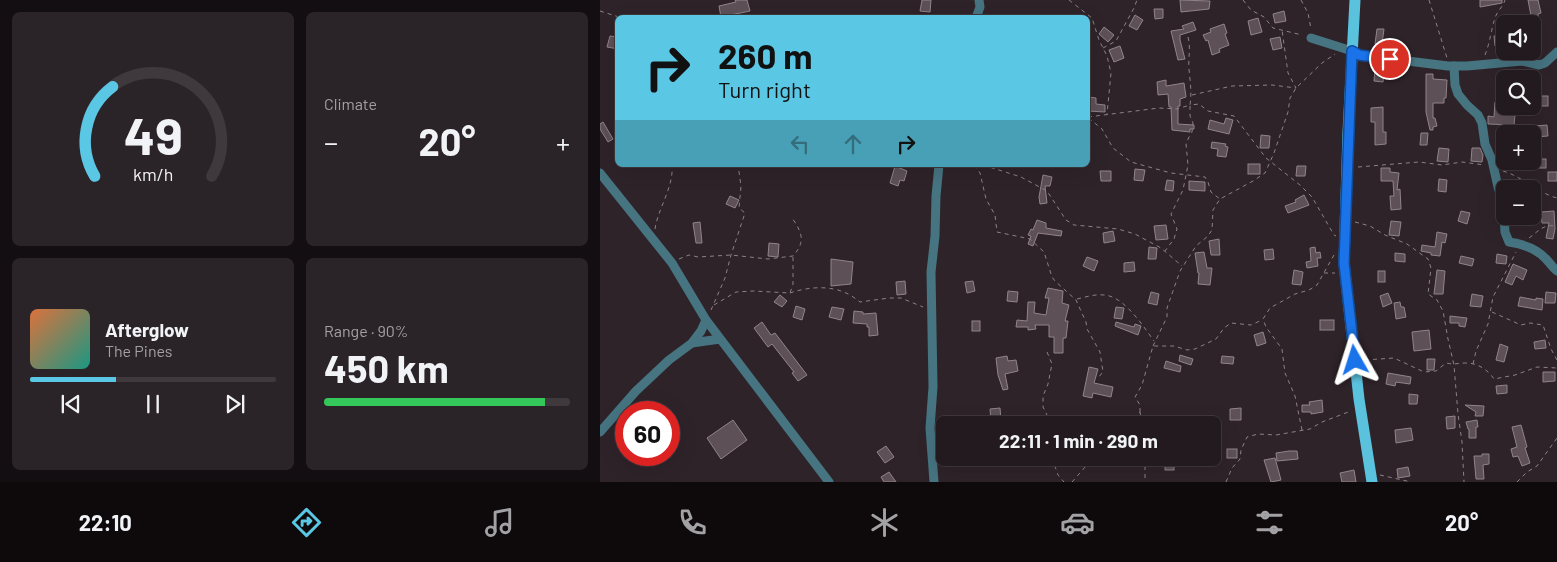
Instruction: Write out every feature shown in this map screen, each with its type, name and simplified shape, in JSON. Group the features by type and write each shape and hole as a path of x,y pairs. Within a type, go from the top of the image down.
{"main road":[{"path":"1355,0 1348,50 1344,263 1360,407 1371,477"}],"street":[{"path":"977,15 980,7 979,0"},
{"path":"1311,38 1359,55 1451,66 1522,61 1539,66 1546,63 1557,52"},
{"path":"1451,66 1458,94 1478,114 1482,123 1485,144 1494,168 1503,203 1504,232 1509,242 1522,244 1537,251 1557,271"},
{"path":"934,482 930,428 933,386 931,272 940,167"},
{"path":"600,173 672,264 706,320 829,482"},
{"path":"600,432 636,391 669,360 692,343 706,320"},
{"path":"692,343 720,339"}],"path":[{"path":"1069,0 1088,15"},
{"path":"1102,48 1116,41 1137,0"},
{"path":"1243,0 1251,10 1264,16 1273,28 1311,38 1308,14 1301,0"},
{"path":"1429,0 1451,66"},
{"path":"1480,64 1488,46 1496,15 1505,0"},
{"path":"600,11 615,16"},
{"path":"1090,16 1107,56 1111,73 1107,114"},
{"path":"1282,30 1288,73 1296,88"},
{"path":"1165,251 1174,239 1177,229 1172,214 1183,190 1188,165 1186,144 1192,132 1193,122 1190,116 1192,95 1189,69 1190,44 1188,37"},
{"path":"1141,416 1140,405 1135,397 1142,385 1154,342 1167,316 1169,302 1182,267 1196,246 1212,230 1213,210 1220,198 1254,181 1265,173 1288,112 1290,98 1296,88 1322,64 1348,50"},
{"path":"1192,95 1232,86 1272,85 1296,88"},
{"path":"1090,118 1159,108 1177,109 1199,104 1208,111 1234,116 1254,145 1270,162 1312,198 1334,235 1345,238"},
{"path":"1090,119 1102,129 1113,148 1131,162 1149,168 1205,177 1211,192 1220,198"},
{"path":"1347,167 1371,167 1383,164 1419,162 1442,165 1462,162 1511,173 1527,184 1557,198"},
{"path":"655,242 656,222 668,189 672,167"},
{"path":"706,320 725,278 745,213 739,208 738,167"},
{"path":"976,167 980,173 986,199 995,215 997,232 1030,239 1044,252 1055,281 1076,300 1086,322 1087,330 1100,352 1102,372 1097,379"},
{"path":"989,167 1021,177 1047,190 1066,220 1074,225 1118,229 1135,234 1165,251 1182,267"},
{"path":"672,264 690,255 698,257 731,256 768,259 793,256 798,251 802,239 799,228 792,218"},
{"path":"1346,220 1370,226 1385,235 1407,244 1428,259 1431,268 1428,294 1436,300 1443,311 1454,365 1464,482"},
{"path":"1473,364 1476,351 1488,324 1493,296 1522,244 1541,228 1548,225 1557,226"},
{"path":"1153,346 1174,346 1187,350 1194,349 1216,338 1231,323 1251,325 1263,319 1270,308 1294,294 1309,290 1317,285 1334,255"},
{"path":"790,293 793,284 793,256"},
{"path":"1324,273 1346,273"},
{"path":"714,305 736,292 790,293 800,289 823,287 846,292 860,302 901,298 932,310"},
{"path":"1076,300 1095,295 1106,295 1118,299 1142,324 1154,342"},
{"path":"1490,312 1521,325 1530,323 1543,326 1557,360"},
{"path":"1263,319 1266,327 1282,349 1284,372 1295,396 1302,430"},
{"path":"1046,352 1052,364 1048,384 1043,396 1043,406 1048,416"},
{"path":"1355,360 1394,358 1424,372 1436,371 1446,363 1454,365 1467,363 1489,372 1494,379 1514,375 1537,367 1557,368"},
{"path":"1226,482 1232,468 1240,460 1241,450 1247,437 1258,434 1276,435 1310,429 1322,422 1360,407"},
{"path":"1136,416 1140,412"},
{"path":"1517,482 1546,455 1557,438"},
{"path":"1055,466 1058,475 1064,482"},
{"path":"1072,482 1086,466"},
{"path":"1145,466 1145,482"},
{"path":"1371,477 1411,482"}],"building":[{"path":"735,0 747,0 750,11 721,15 719,6 736,2"},
{"path":"922,0 931,0 930,12 920,11"},
{"path":"1180,0 1210,1 1209,9 1181,12"},
{"path":"1480,0 1502,0 1502,3 1480,7"},
{"path":"1528,0 1538,0 1541,13 1531,15"},
{"path":"1154,9 1163,9 1163,18 1155,19"},
{"path":"1284,11 1286,21 1275,23 1273,14"},
{"path":"1135,15 1143,20 1137,30 1129,26"},
{"path":"1258,18 1262,32 1251,35 1248,21"},
{"path":"1193,22 1196,30 1180,35 1185,59 1178,60 1171,31 1184,29 1182,26"},
{"path":"1224,24 1229,45 1219,49 1220,52 1212,55 1208,40 1206,41 1203,35 1211,32 1210,29"},
{"path":"1104,27 1114,35 1108,42 1099,34"},
{"path":"1377,29 1384,29 1382,44 1375,44"},
{"path":"610,36 615,37 615,48 607,47"},
{"path":"1280,37 1282,48 1273,50 1270,39"},
{"path":"1120,46 1124,58 1114,62 1109,50"},
{"path":"1375,69 1385,70 1383,82 1374,81"},
{"path":"1426,74 1433,74 1433,79 1447,80 1444,103 1433,103 1433,118 1435,118 1437,126 1433,127 1433,130 1430,130 1426,112"},
{"path":"1166,80 1166,86 1184,83 1186,97 1180,99 1178,124 1194,125 1194,129 1190,129 1190,132 1172,130 1171,107 1169,107 1168,94 1158,95 1157,82"},
{"path":"1541,96 1548,96 1548,106 1541,106"},
{"path":"1090,97 1096,98 1096,104 1105,105 1105,112 1090,111"},
{"path":"1496,102 1496,115 1515,115 1514,125 1488,124 1488,116 1494,117"},
{"path":"1383,107 1383,132 1386,132 1386,144 1375,145 1375,122 1371,122 1371,108"},
{"path":"1226,118 1233,120 1229,134 1208,129 1210,120 1224,124"},
{"path":"603,122 613,139 608,142 600,129 600,124"},
{"path":"1547,125 1548,136 1541,137 1541,126"},
{"path":"1421,133 1428,133 1427,145 1420,145"},
{"path":"1261,135 1270,136 1269,148 1260,148"},
{"path":"1212,142 1226,144 1225,146 1228,147 1226,157 1217,156 1218,149 1211,148"},
{"path":"1439,148 1449,149 1448,162 1437,161"},
{"path":"1472,148 1480,148 1483,155 1482,162 1471,161"},
{"path":"1541,159 1546,159 1546,168 1541,168"},
{"path":"1248,164 1260,164 1260,174 1248,174"},
{"path":"1297,166 1306,166 1305,176 1296,176"},
{"path":"895,167 907,171 904,181 900,180 898,186 890,183"},
{"path":"1381,168 1390,168 1390,172 1399,173 1397,190 1400,189 1401,209 1391,210 1390,196 1394,196 1393,181 1381,181"},
{"path":"1135,169 1145,170 1143,181 1134,180"},
{"path":"1100,171 1111,171 1111,181 1101,181"},
{"path":"1548,172 1557,172 1557,181 1548,181"},
{"path":"1043,175 1052,177 1050,186 1045,186 1047,203 1040,204 1039,197"},
{"path":"1439,179 1447,180 1446,192 1438,191"},
{"path":"1167,180 1174,181 1173,191 1165,190"},
{"path":"1189,181 1205,182 1205,191 1189,190"},
{"path":"1304,195 1309,205 1288,213 1285,206 1296,202 1295,200"},
{"path":"730,196 739,200 735,208 726,204"},
{"path":"1461,211 1470,213 1467,224 1458,221"},
{"path":"1554,211 1555,229 1553,239 1546,238 1549,223 1542,223 1541,212"},
{"path":"1037,220 1046,223 1046,228 1062,231 1061,236 1038,233 1033,246 1028,244 1031,236 1028,235 1031,229 1033,230"},
{"path":"1391,221 1401,222 1399,236 1389,235"},
{"path":"700,222 702,243 696,243 693,223"},
{"path":"1166,225 1168,239 1156,240 1154,226"},
{"path":"1113,231 1115,241 1104,243 1103,233"},
{"path":"1437,232 1447,234 1445,243 1442,242 1440,256 1421,251 1422,245 1435,247"},
{"path":"1219,239 1220,255 1211,255 1209,241"},
{"path":"769,243 779,244 778,257 768,256"},
{"path":"1149,247 1157,248 1156,259 1148,259"},
{"path":"1315,247 1316,253 1320,252 1321,258 1317,258 1318,266 1307,268 1306,262 1311,261 1310,248"},
{"path":"1273,249 1274,259 1265,260 1264,250"},
{"path":"1204,252 1207,268 1212,268 1210,285 1198,284 1199,273 1195,253"},
{"path":"1395,253 1405,254 1405,262 1395,261"},
{"path":"1497,254 1507,256 1506,264 1496,263"},
{"path":"1461,256 1474,259 1472,266 1459,263"},
{"path":"1087,257 1098,261 1094,271 1083,266"},
{"path":"831,259 853,262 851,284 831,286"},
{"path":"1134,262 1135,271 1124,272 1124,263"},
{"path":"1513,264 1527,270 1523,280 1516,276 1512,285 1505,282"},
{"path":"1294,270 1303,272 1301,285 1292,284"},
{"path":"1437,270 1445,271 1443,294 1434,294"},
{"path":"1378,271 1385,271 1385,282 1378,282"},
{"path":"905,281 906,294 897,295 896,282"},
{"path":"973,281 975,291 967,293 965,282"},
{"path":"1048,288 1063,291 1062,303 1069,305 1065,321 1068,321 1066,338 1063,338 1063,353 1054,353 1054,337 1049,337 1049,325 1035,325 1036,329 1028,330 1028,327 1016,327 1017,320 1027,321 1028,302 1035,302 1034,313 1046,315 1049,298 1045,298"},
{"path":"1008,291 1018,292 1017,302 1007,301"},
{"path":"1151,292 1159,294 1157,305 1148,303"},
{"path":"1546,292 1556,293 1555,303 1545,303"},
{"path":"1388,293 1392,303 1383,307 1380,296"},
{"path":"1472,294 1483,296 1481,307 1470,306"},
{"path":"780,295 787,301 782,307 774,302"},
{"path":"1520,297 1536,300 1536,298 1543,299 1542,310 1518,306"},
{"path":"1400,302 1401,307 1404,307 1406,317 1396,319 1394,303"},
{"path":"796,306 805,309 802,320 793,317"},
{"path":"832,307 844,309 841,320 829,317"},
{"path":"1116,307 1124,308 1122,319 1114,318"},
{"path":"854,311 863,312 863,314 876,313 878,335 869,336 867,324 853,323"},
{"path":"1450,316 1467,318 1465,327 1459,326 1459,323 1450,323"},
{"path":"1320,320 1334,320 1334,330 1320,330"},
{"path":"972,321 980,321 980,331 972,331"},
{"path":"762,322 771,335 775,333 807,375 798,381 792,373 794,372 772,344 768,347 754,328"},
{"path":"1116,322 1134,327 1135,324 1141,326 1138,335 1115,326"},
{"path":"1429,330 1431,349 1414,351 1412,332"},
{"path":"1263,332 1266,343 1257,346 1254,335"},
{"path":"1545,340 1546,348 1535,349 1534,342"},
{"path":"1500,344 1508,347 1504,362 1496,360"},
{"path":"1180,355 1193,359 1191,365 1179,361"},
{"path":"1007,356 1008,361 1016,360 1018,371 1005,374 1008,389 1003,390 998,375 996,358"},
{"path":"1222,356 1234,357 1233,364 1221,363"},
{"path":"1427,359 1435,359 1434,370 1427,370"},
{"path":"1166,361 1181,366 1180,372 1164,368"},
{"path":"1089,367 1098,369 1094,383 1113,387 1111,397 1093,393 1092,398 1083,396"},
{"path":"1543,372 1555,372 1555,381 1543,382"},
{"path":"1388,373 1411,377 1410,384 1396,382 1395,386 1386,384"},
{"path":"1507,385 1507,393 1497,394 1496,386"},
{"path":"1409,394 1418,395 1417,404 1409,404"},
{"path":"1322,400 1323,412 1311,414 1311,412 1302,412 1302,405 1310,405 1309,402"},
{"path":"1465,405 1484,406 1483,416 1475,416 1476,412"},
{"path":"1000,408 1001,416 991,416 990,409"},
{"path":"1241,408 1241,420 1230,420 1230,409"},
{"path":"1455,416 1455,428 1447,429 1446,417"},
{"path":"733,420 747,440 721,459 707,438"},
{"path":"1477,420 1476,438 1469,438 1469,429 1466,422"},
{"path":"1521,425 1530,463 1522,466 1518,456 1513,457 1511,449 1517,447 1512,427"},
{"path":"1411,428 1413,440 1396,443 1395,430"},
{"path":"886,446 894,457 885,463 877,452"},
{"path":"1227,449 1237,449 1237,458 1227,458"},
{"path":"1297,451 1298,459 1277,461 1276,453"},
{"path":"1482,454 1489,454 1489,464 1483,465 1484,479 1476,479 1474,456 1482,456"},
{"path":"1275,458 1281,480 1271,482 1264,460"},
{"path":"1165,466 1174,466 1174,470 1165,470"},
{"path":"1408,467 1410,476 1398,478 1397,469"},
{"path":"1354,470 1356,482 1342,482 1340,473"},
{"path":"889,472 896,482 884,482 881,477"}],"route":[{"path":"1355,360 1344,263 1352,51 1359,55 1390,59"}]}
